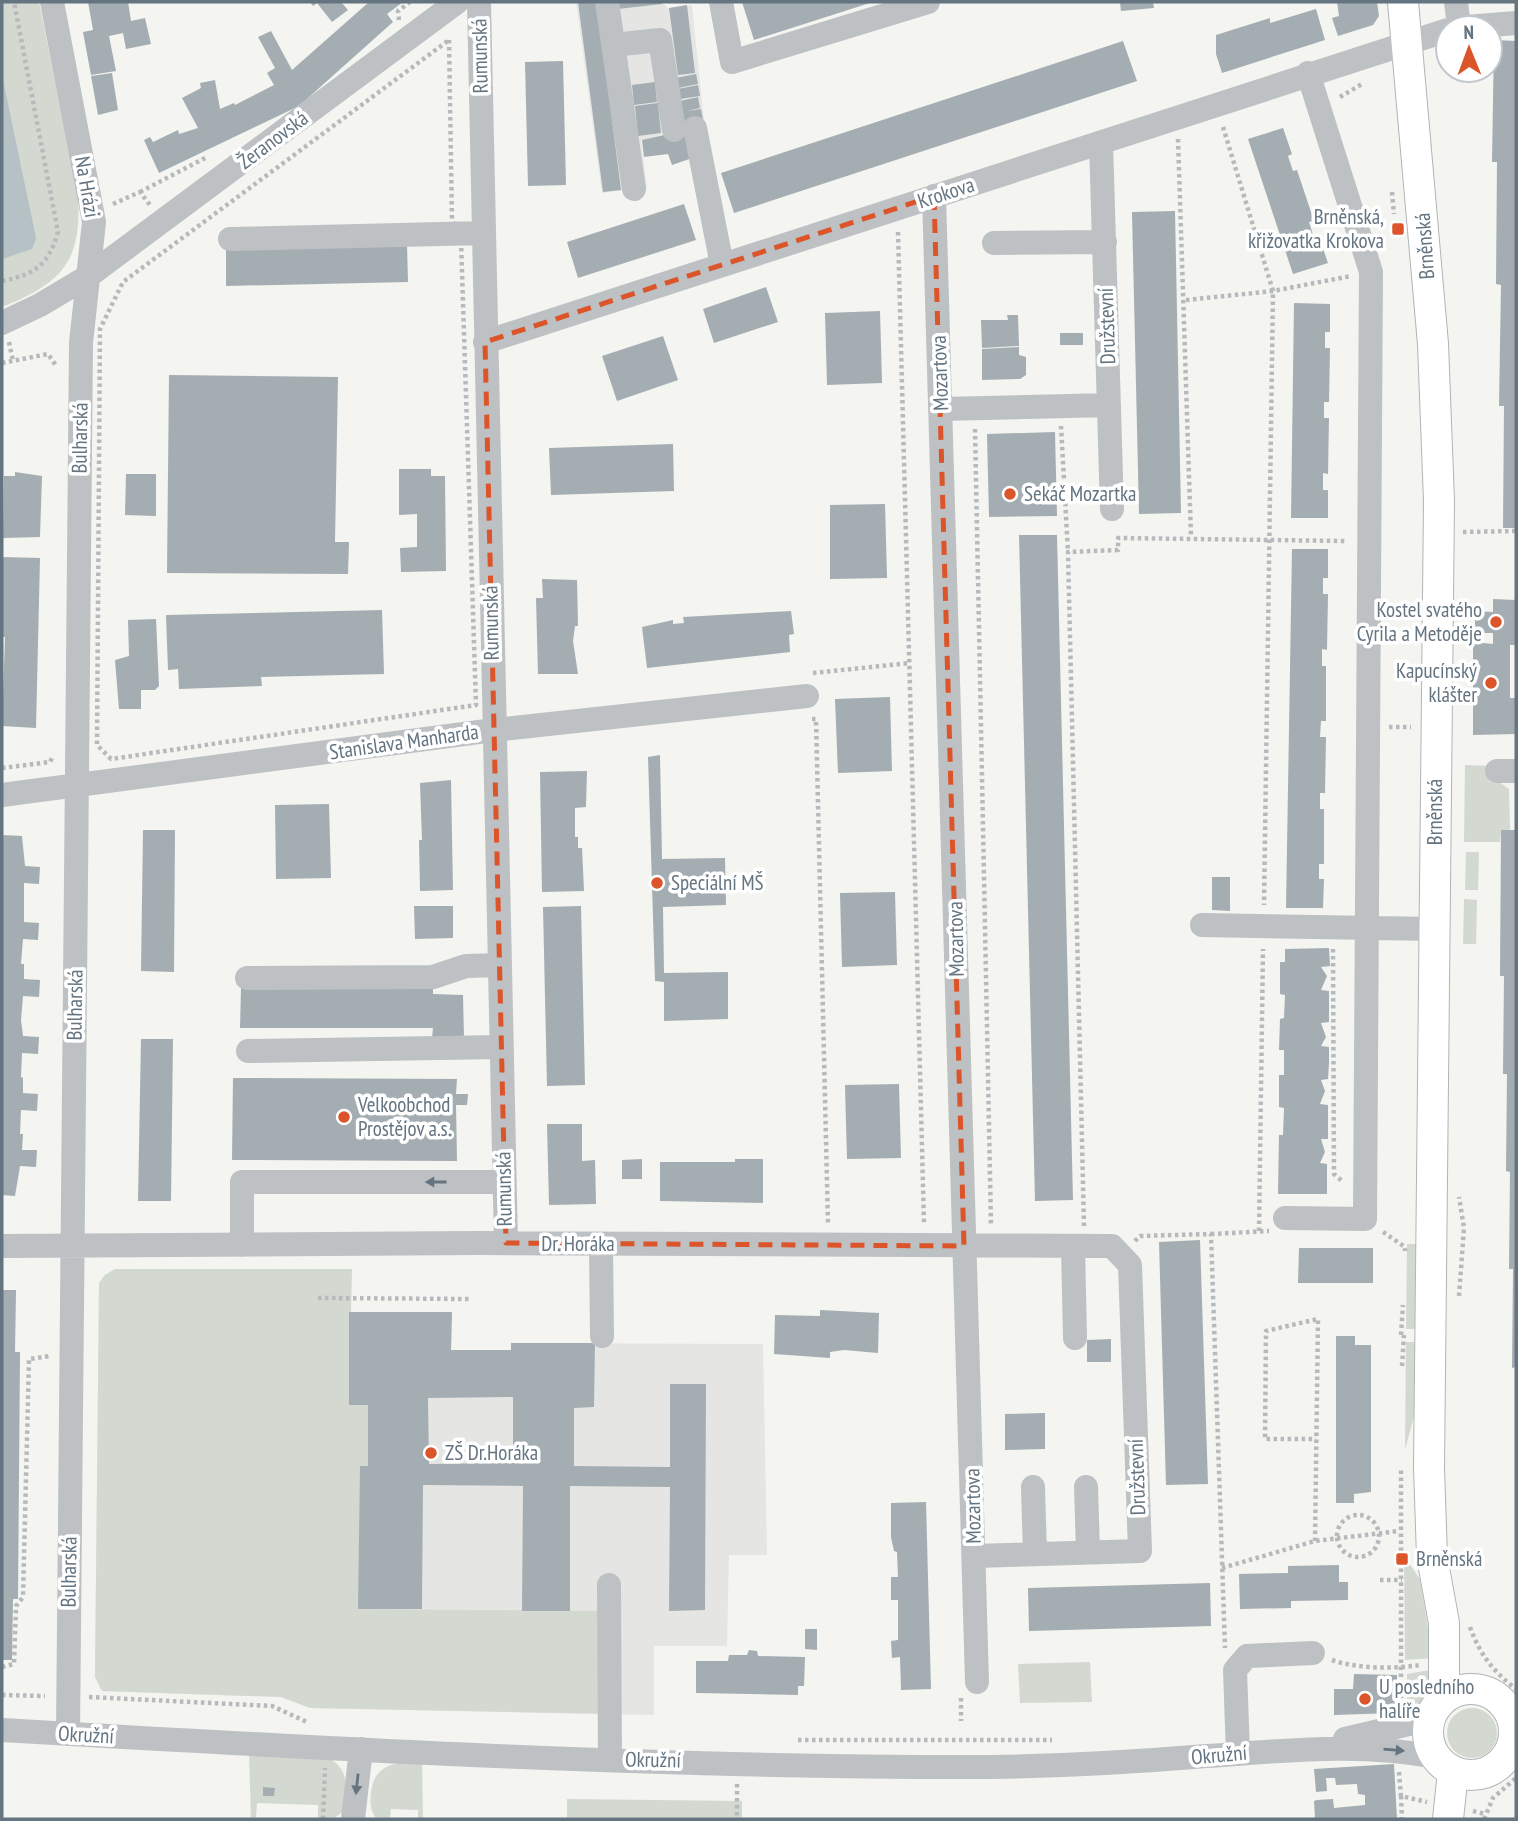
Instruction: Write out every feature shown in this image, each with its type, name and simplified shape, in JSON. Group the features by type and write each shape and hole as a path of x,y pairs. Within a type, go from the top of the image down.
{"main road":[{"name":"Brněnská","path":"1403,2 1433,352 1438,501 1429,1468 1432,1557 1444,1623 1444,1662 1437,1709"},
{"name":"Brněnská","path":"1444,1623 1480,1690"},
{"path":"1455,1768 1497,1767 1515,1758 1513,1712 1497,1698 1480,1690 1461,1690 1437,1709 1428,1739 1455,1768 1466,1819"},
{"path":"1448,1819 1455,1768"}],"street":[{"name":"Na Hrázi","path":"52,2 94,222 87,277"},
{"name":"Žeranovská","path":"87,277 457,2"},
{"name":"Rumunská","path":"480,2 485,342 506,1243"},
{"path":"607,2 635,189"},
{"path":"721,2 733,62 928,2"},
{"name":"Krokova","path":"485,342 1101,143 1308,73 1434,35"},
{"path":"613,45 660,40 722,265"},
{"path":"1285,1218 1365,1219 1372,541 1371,272 1308,73"},
{"name":"Družstevní","path":"1101,143 1112,509"},
{"name":"Mozartova","path":"934,197 964,1246 968,1280 974,1556 969,1688"},
{"path":"230,239 483,233"},
{"path":"994,243 1105,242"},
{"path":"2,323 40,305 87,277"},
{"name":"Bulharská","path":"68,1734 81,343 87,277"},
{"path":"941,410 1109,405"},
{"name":"Stanislava Manharda","path":"2,795 494,730 805,708"},
{"path":"1202,925 1435,929"},
{"path":"247,978 433,977 466,966 499,965"},
{"path":"248,1051 501,1046"},
{"path":"242,1245 242,1182 504,1182"},
{"path":"1075,1338 1078,1241"},
{"name":"Dr. Horáka","path":"2,1247 506,1243 964,1246 1078,1241 1121,1246"},
{"path":"601,1244 602,1336"},
{"name":"Družstevní","path":"974,1556 1140,1551 1130,1265 1121,1246"},
{"path":"1033,1487 1035,1554"},
{"path":"1086,1487 1088,1552"},
{"path":"609,1585 610,1759"},
{"path":"1238,1754 1235,1670 1239,1662 1247,1656 1313,1653"},
{"name":"Okružní","path":"1303,1748 1437,1709"},
{"name":"Okružní","path":"2,1730 610,1759 990,1767 1112,1763 1303,1748 1398,1750 1455,1768"},
{"path":"354,1819 361,1749"}],"path":[{"path":"2,281 30,275 53,249 58,232 13,2"},
{"path":"449,40 452,220 461,240 476,705 111,759 97,745 100,329 123,282 176,243 449,40"},
{"path":"1319,109 1363,83"},
{"path":"1217,104 1273,291 1259,1231"},
{"path":"1178,117 1191,537"},
{"path":"103,199 115,205 140,192 176,243"},
{"path":"898,224 924,1230"},
{"path":"1356,275 1356,289"},
{"path":"970,409 975,419 991,1235"},
{"path":"1061,418 1068,552 1078,1241"},
{"path":"1462,532 1516,531"},
{"path":"1068,552 1118,550 1118,538 1372,541"},
{"path":"805,708 816,719 828,1229"},
{"path":"1370,727 1434,727"},
{"path":"1334,927 1334,1174 1343,1182"},
{"path":"1365,1219 1405,1247 1404,1259"},
{"path":"1121,1246 1140,1236 1211,1234 1225,1655"},
{"path":"1121,1246 1140,1236"},
{"path":"1401,1335 1403,1297"},
{"path":"318,1298 470,1299"},
{"path":"1315,1541 1318,1319 1266,1331 1265,1439 1316,1439"},
{"path":"2,1667 14,1664 16,1606 23,1597 29,1359 50,1356"},
{"path":"1351,1516 1370,1519 1379,1534 1375,1549 1361,1557 1345,1553 1337,1539 1343,1521 1351,1516"},
{"path":"1222,1568 1315,1541 1399,1531"},
{"path":"1380,1580 1402,1580"},
{"path":"1313,1653 1342,1664 1402,1668"},
{"path":"961,1721 969,1688"},
{"path":"1484,1819 1515,1758"},
{"path":"737,1762 737,1819"},
{"path":"1401,1796 1402,1819"}],"highlighted area":[{"path":"934,196 964,1246 506,1243 485,342"}],"shaded area":[{"path":"2,2 39,2 78,196 78,219 72,254 64,267 40,289 2,307"},
{"path":"576,2 662,2 669,9 692,5 704,121 641,141 647,187 602,193"},
{"path":"2,75 36,238 32,249 2,259"},
{"path":"1465,765 1490,766 1490,782 1499,782 1509,789 1510,830 1501,830 1500,842 1464,842"},
{"path":"1466,852 1479,852 1478,890 1465,890"},
{"path":"1464,899 1477,900 1476,944 1463,944"},
{"path":"1407,1244 1416,1244 1415,1329 1406,1329"},
{"name":"ZŠ Dr.Horáka","path":"115,1269 352,1269 349,1312 452,1312 451,1350 511,1350 511,1343 763,1344 767,1555 729,1555 727,1646 654,1646 654,1715 310,1708 281,1697 102,1691 95,1677 99,1283"},
{"path":"115,1269 352,1269 349,1404 368,1405 368,1466 360,1467 359,1609 609,1611 610,1714 310,1708 281,1697 102,1691 95,1677 99,1283"},
{"path":"1406,1342 1416,1342 1414,1416 1405,1450"},
{"path":"1404,1556 1420,1579 1433,1658 1405,1660"},
{"path":"1090,1662 1092,1702 1020,1703 1018,1664"},
{"path":"1435,1669 1428,1695 1420,1704 1407,1711 1407,1674"},
{"path":"1472,1708 1489,1716 1497,1733 1489,1750 1472,1758 1455,1750 1447,1733 1455,1716"},
{"path":"249,1754 328,1758 344,1774 344,1811 333,1819 318,1819 318,1805 257,1803 256,1817 251,1819"},
{"path":"422,1760 423,1819 418,1819 418,1810 391,1809 390,1819 376,1818 372,1809 371,1792 377,1775 389,1766"},
{"path":"567,1799 742,1801 742,1819 567,1819"}],"building":[{"path":"88,2 128,2 131,21 145,18 151,44 126,49 123,33 109,36 116,71 91,75 83,32 93,30"},
{"path":"310,2 341,2 348,10 332,22 317,3 313,6"},
{"path":"369,2 403,2 387,14 393,22 299,106 159,173 144,140 150,137 153,142 178,130 179,134 198,128 182,98 201,88 200,83 215,80 220,109 234,103 235,105 274,85 267,73 275,68 258,37 271,31 292,70"},
{"path":"578,2 597,2 621,190 603,192"},
{"path":"617,2 662,2 662,4 618,9"},
{"path":"742,2 873,2 754,40"},
{"path":"1120,2 1153,2 1154,8 1121,11"},
{"path":"1337,2 1377,2 1379,16 1373,25 1338,36 1332,18 1339,16"},
{"path":"687,5 695,73 678,75 669,8"},
{"path":"1316,9 1325,40 1222,73 1216,54 1216,35 1270,18 1270,23"},
{"path":"1504,40 1516,41 1516,528 1503,528 1504,406 1499,406 1501,285 1496,284 1497,162 1492,162 1493,84 1504,84"},
{"path":"1123,41 1137,81 734,213 721,173"},
{"path":"563,61 566,185 528,186 525,62"},
{"path":"112,73 118,110 98,115 91,76"},
{"path":"696,74 698,84 678,88 676,78"},
{"path":"655,82 657,102 634,105 632,85"},
{"path":"698,85 700,96 680,99 678,89"},
{"path":"698,97 700,108 687,111 701,109 703,120 684,123 680,101"},
{"path":"658,103 661,133 638,136 635,106"},
{"path":"1283,128 1292,154 1288,156 1293,171 1297,170 1314,221 1309,222 1314,238 1319,237 1328,263 1293,274 1248,139"},
{"path":"686,130 695,157 672,165 668,154 644,157 642,140"},
{"path":"684,204 696,240 578,278 567,242"},
{"path":"1175,211 1181,513 1139,514 1132,212"},
{"path":"407,244 408,282 226,286 226,248"},
{"path":"766,287 778,322 714,343 703,309"},
{"path":"1294,303 1330,304 1330,332 1325,332 1325,348 1330,348 1329,402 1324,402 1324,418 1329,418 1328,474 1323,473 1323,490 1328,490 1328,518 1291,518"},
{"path":"880,311 882,383 827,385 825,313"},
{"path":"1007,315 1018,315 1019,346 982,348 981,320 1008,320"},
{"path":"1060,333 1083,333 1083,345 1060,345"},
{"path":"663,336 678,380 617,401 602,356"},
{"path":"1019,347 1019,355 1026,357 1026,375 1020,379 982,380 982,349"},
{"path":"169,375 338,377 335,542 349,542 348,574 167,573"},
{"path":"1055,432 1057,516 989,517 987,434"},
{"path":"673,444 674,491 551,495 549,448"},
{"path":"399,469 431,469 431,476 445,476 446,571 401,572 400,548 417,547 417,514 399,515"},
{"path":"15,472 42,476 40,537 3,538 4,476 15,476"},
{"path":"126,474 156,474 156,516 125,515"},
{"path":"885,504 887,578 830,579 830,505"},
{"path":"1019,535 1057,535 1073,1200 1035,1201"},
{"path":"1292,549 1328,549 1328,578 1323,578 1323,594 1328,594 1327,650 1322,649 1322,666 1326,666 1326,721 1321,721 1320,737 1326,737 1325,793 1320,793 1320,809 1324,809 1324,864 1319,864 1319,879 1324,879 1323,908 1286,908"},
{"path":"2,557 40,558 36,728 2,726 5,637 2,637"},
{"path":"542,579 577,580 578,626 575,626 573,641 578,674 538,674 536,598 543,598"},
{"name":"Kapucínský klášter","path":"1493,599 1516,600 1516,645 1510,645 1510,698 1516,698 1516,734 1473,735 1473,642 1493,644 1493,633 1475,633 1475,611 1493,612"},
{"path":"382,610 384,674 261,677 262,686 179,689 178,669 168,670 166,615"},
{"path":"791,611 794,634 789,635 790,652 647,668 642,627 673,620 673,624 684,623 683,617"},
{"path":"156,619 159,686 155,690 141,690 141,709 119,709 115,660 129,656 128,620"},
{"path":"890,697 892,771 838,773 835,699"},
{"path":"660,755 662,859 725,858 726,905 663,907 664,973 728,972 728,1019 664,1021 664,982 655,981 648,757"},
{"path":"587,771 586,807 575,808 575,837 578,837 578,848 582,848 584,891 542,892 540,772"},
{"path":"451,780 453,890 420,891 420,783"},
{"path":"329,804 331,878 276,879 275,805"},
{"path":"143,830 175,830 174,972 141,971"},
{"path":"1501,830 1516,830 1516,1367 1512,1368 1513,1269 1509,1269 1507,1074 1503,1074 1504,976 1500,976"},
{"path":"2,835 22,836 25,866 40,867 39,884 24,883 24,922 39,923 38,940 23,939 21,964 24,964 24,979 40,980 39,997 23,996 21,1020 23,1036 39,1037 38,1054 22,1053 21,1077 23,1093 38,1094 37,1111 21,1110 20,1134 23,1134 22,1150 37,1150 36,1167 20,1166 15,1196 2,1195"},
{"path":"1212,877 1230,877 1230,911 1212,910"},
{"path":"895,892 897,965 842,967 840,893"},
{"path":"414,906 453,906 453,938 415,939"},
{"path":"581,906 585,1085 547,1086 543,907"},
{"path":"1329,948 1330,966 1321,967 1327,976 1321,990 1329,991 1329,1022 1321,1023 1326,1037 1321,1046 1329,1047 1328,1079 1321,1080 1325,1091 1320,1104 1328,1105 1328,1139 1321,1139 1325,1152 1320,1163 1327,1164 1327,1194 1278,1194 1279,1135 1283,1135 1284,1108 1279,1107 1279,1075 1284,1075 1284,1050 1279,1050 1280,1019 1284,1018 1285,995 1280,994 1280,962 1285,962 1285,949"},
{"path":"241,988 433,988 433,994 463,995 464,1038 432,1038 433,1028 240,1028"},
{"path":"141,1039 173,1039 171,1201 138,1201"},
{"name":"Velkoobchod Prostějov a.s.","path":"233,1078 457,1079 456,1094 468,1094 467,1105 456,1105 457,1161 232,1160"},
{"path":"899,1084 901,1158 847,1159 845,1085"},
{"path":"547,1124 582,1124 582,1161 595,1160 596,1204 549,1205"},
{"path":"642,1159 642,1179 622,1179 622,1160"},
{"path":"735,1159 763,1159 763,1203 660,1201 660,1162 735,1162"},
{"path":"1200,1240 1208,1484 1166,1485 1159,1242"},
{"path":"1299,1248 1373,1248 1373,1283 1298,1283"},
{"path":"2,1290 16,1290 15,1352 20,1352 18,1599 13,1599 12,1660 2,1660"},
{"path":"820,1310 879,1313 878,1353 844,1350 830,1352 830,1358 774,1354 775,1315 820,1316"},
{"path":"349,1312 452,1312 451,1350 511,1350 511,1343 595,1343 594,1407 574,1408 574,1466 670,1467 670,1384 706,1384 705,1610 669,1611 670,1487 570,1486 570,1611 522,1611 523,1486 423,1485 422,1609 358,1609 360,1466 368,1466 368,1405 349,1405","holes":["513,1397 513,1463 429,1464 428,1398"]},
{"path":"1336,1336 1355,1336 1355,1345 1371,1345 1371,1492 1354,1494 1354,1503 1336,1503"},
{"path":"1111,1339 1111,1362 1087,1362 1087,1340"},
{"path":"1045,1413 1045,1449 1005,1450 1005,1414"},
{"path":"926,1502 931,1689 901,1690 900,1657 892,1658 891,1641 898,1640 898,1600 891,1600 891,1577 898,1577 897,1552 894,1551 891,1537 891,1503"},
{"path":"1339,1565 1339,1582 1348,1582 1348,1600 1291,1601 1291,1608 1240,1609 1239,1574 1288,1573 1288,1566"},
{"path":"1210,1583 1211,1626 1029,1631 1028,1588"},
{"path":"805,1629 817,1629 817,1650 805,1649"},
{"path":"749,1650 757,1651 758,1656 805,1657 804,1686 798,1686 798,1695 696,1693 696,1661 728,1661 729,1655 747,1655"},
{"name":"U posledního halíře","path":"1354,1674 1397,1675 1397,1709 1392,1713 1334,1715 1334,1689 1353,1689"},
{"path":"1394,1764 1397,1819 1315,1819 1314,1801 1333,1799 1334,1808 1365,1805 1365,1795 1358,1794 1357,1784 1336,1785 1335,1778 1326,1778 1327,1791 1316,1792 1314,1769"},
{"path":"263,1787 275,1788 274,1796 263,1796"}],"place":[{"name":"Brněnská, křižovatka Krokova","path":"1398,229"},
{"name":"Sekáč Mozartka","path":"1010,494"},
{"name":"Kostel svatého Cyrila a Metoděje","path":"1496,622"},
{"name":"Kapucínský klášter","path":"1491,683"},
{"name":"Speciální MŠ","path":"657,883"},
{"name":"Velkoobchod Prostějov a.s.","path":"344,1117"},
{"name":"ZŠ Dr.Horáka","path":"431,1453"},
{"name":"Brněnská","path":"1402,1559"},
{"name":"U posledního halíře","path":"1365,1699"}]}
